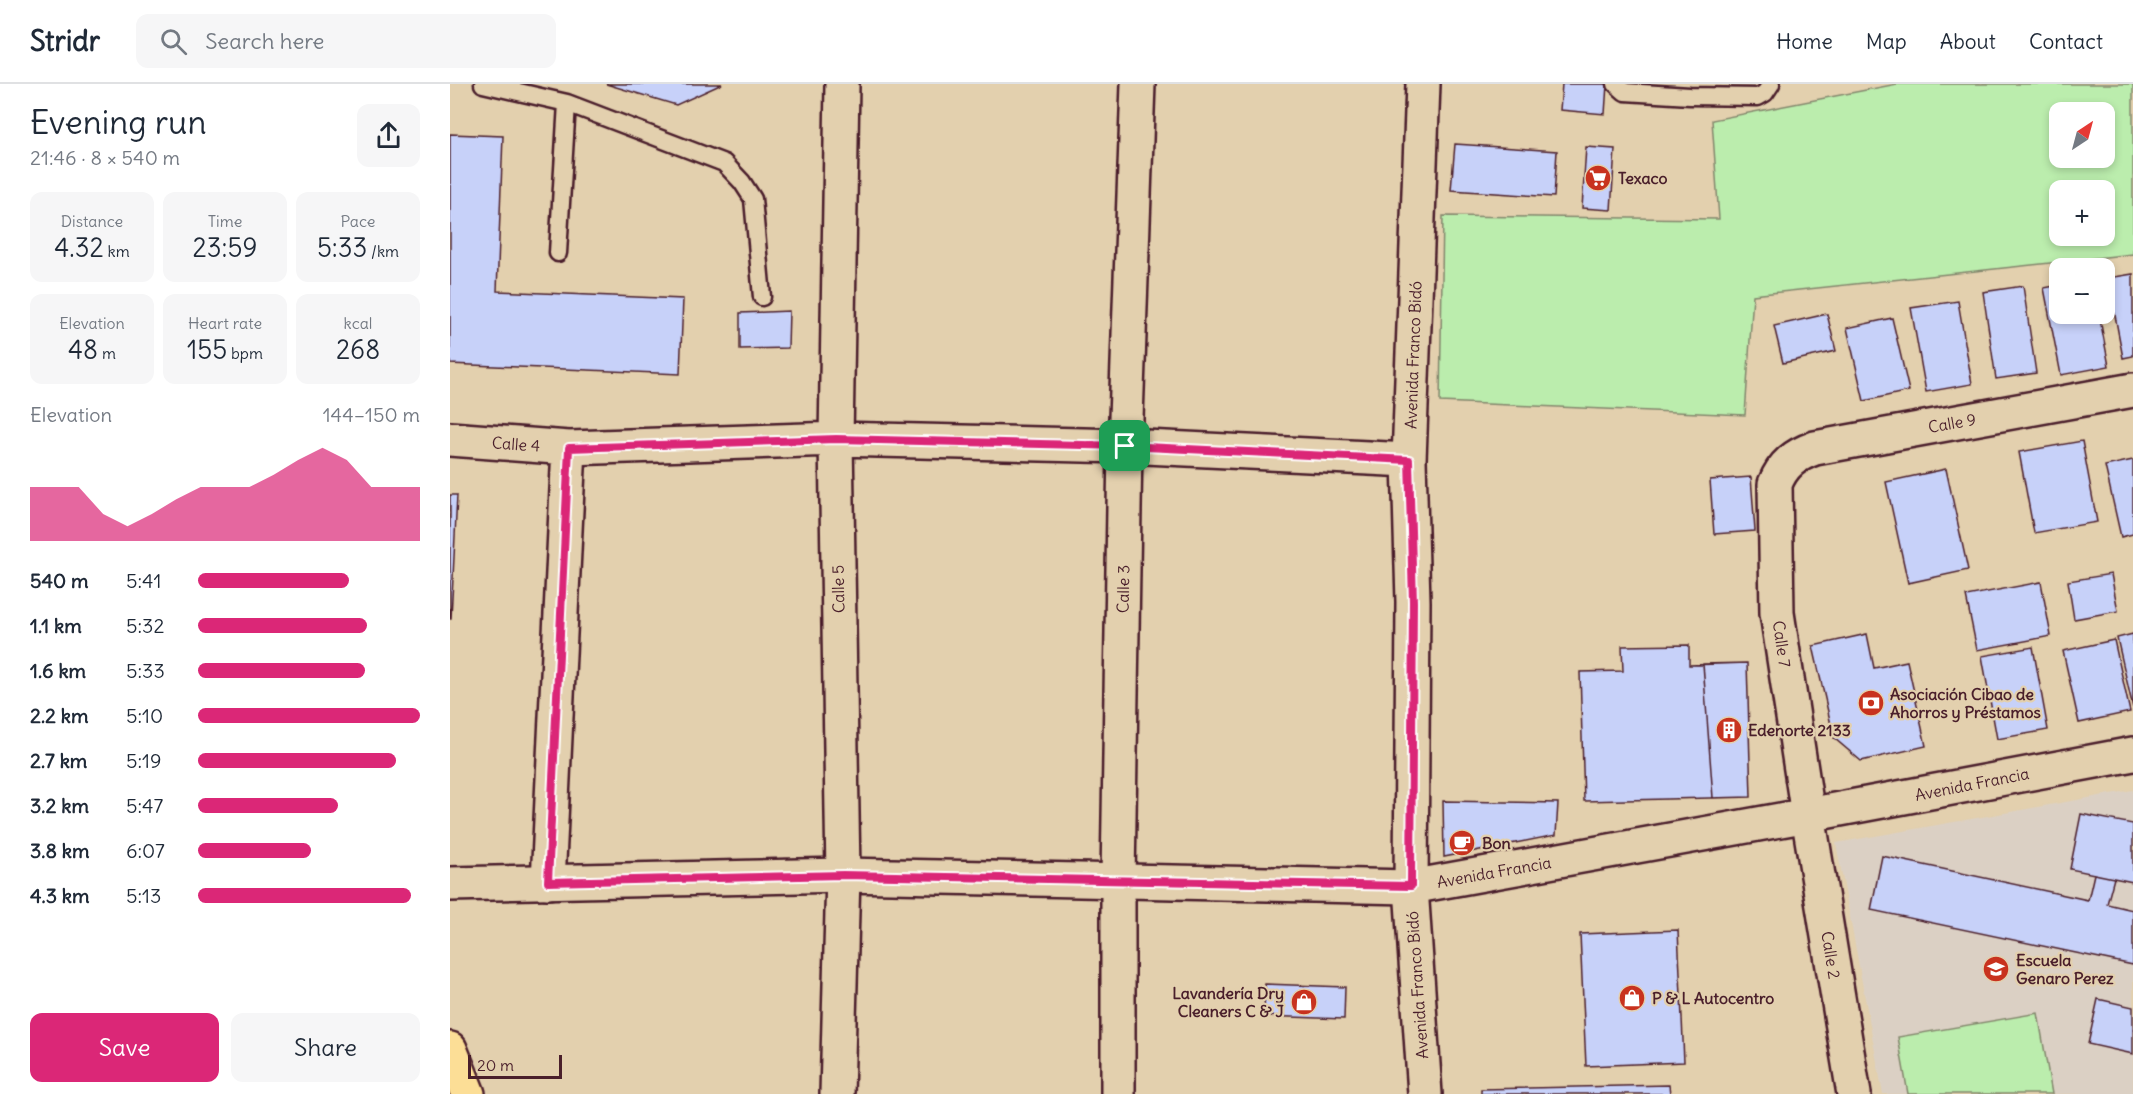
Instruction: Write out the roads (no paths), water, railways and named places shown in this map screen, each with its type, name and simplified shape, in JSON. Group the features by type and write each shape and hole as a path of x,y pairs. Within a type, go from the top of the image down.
{"main road":[{"path":"450,1049 468,1094"}],"street":[{"name":"Calle 5","path":"837,1094 843,875 836,439 842,84"},
{"name":"Calle 3","path":"1118,1094 1118,879 1125,446 1138,84"},
{"name":"Avenida Franco Bidó","path":"1423,84 1409,460 1413,602 1411,886 1425,1094"},
{"name":"Calle 9","path":"1779,473 1797,454 1815,448 2133,390"},
{"name":"Calle 4","path":"450,439 569,448 836,439 1125,446 1409,460"},
{"path":"548,882 569,448"},
{"name":"Calle 7","path":"1779,473 1775,484 1777,613 1808,815"},
{"name":"Avenida Francia","path":"450,884 843,875 1411,886 2133,754"},
{"name":"Calle 2","path":"1808,815 1854,1094"}],"lane":[{"path":"483,84 567,103 724,163 742,182 753,200 762,297"},
{"path":"1616,84 1624,92 1690,90 1758,97 1765,93 1771,84"},
{"path":"558,254 567,103"}],"place":[{"name":"Texaco","path":"1598,178"},
{"name":"Asociación Cibao de Ahorros y Préstamos","path":"1871,703"},
{"name":"Edenorte 2133","path":"1729,730"},
{"name":"Bon","path":"1462,843"},
{"name":"Escuela Genaro Perez","path":"1996,969"},
{"name":"P & L Autocentro","path":"1632,998"},
{"name":"Lavandería Dry Cleaners C & J","path":"1304,1002"}]}
